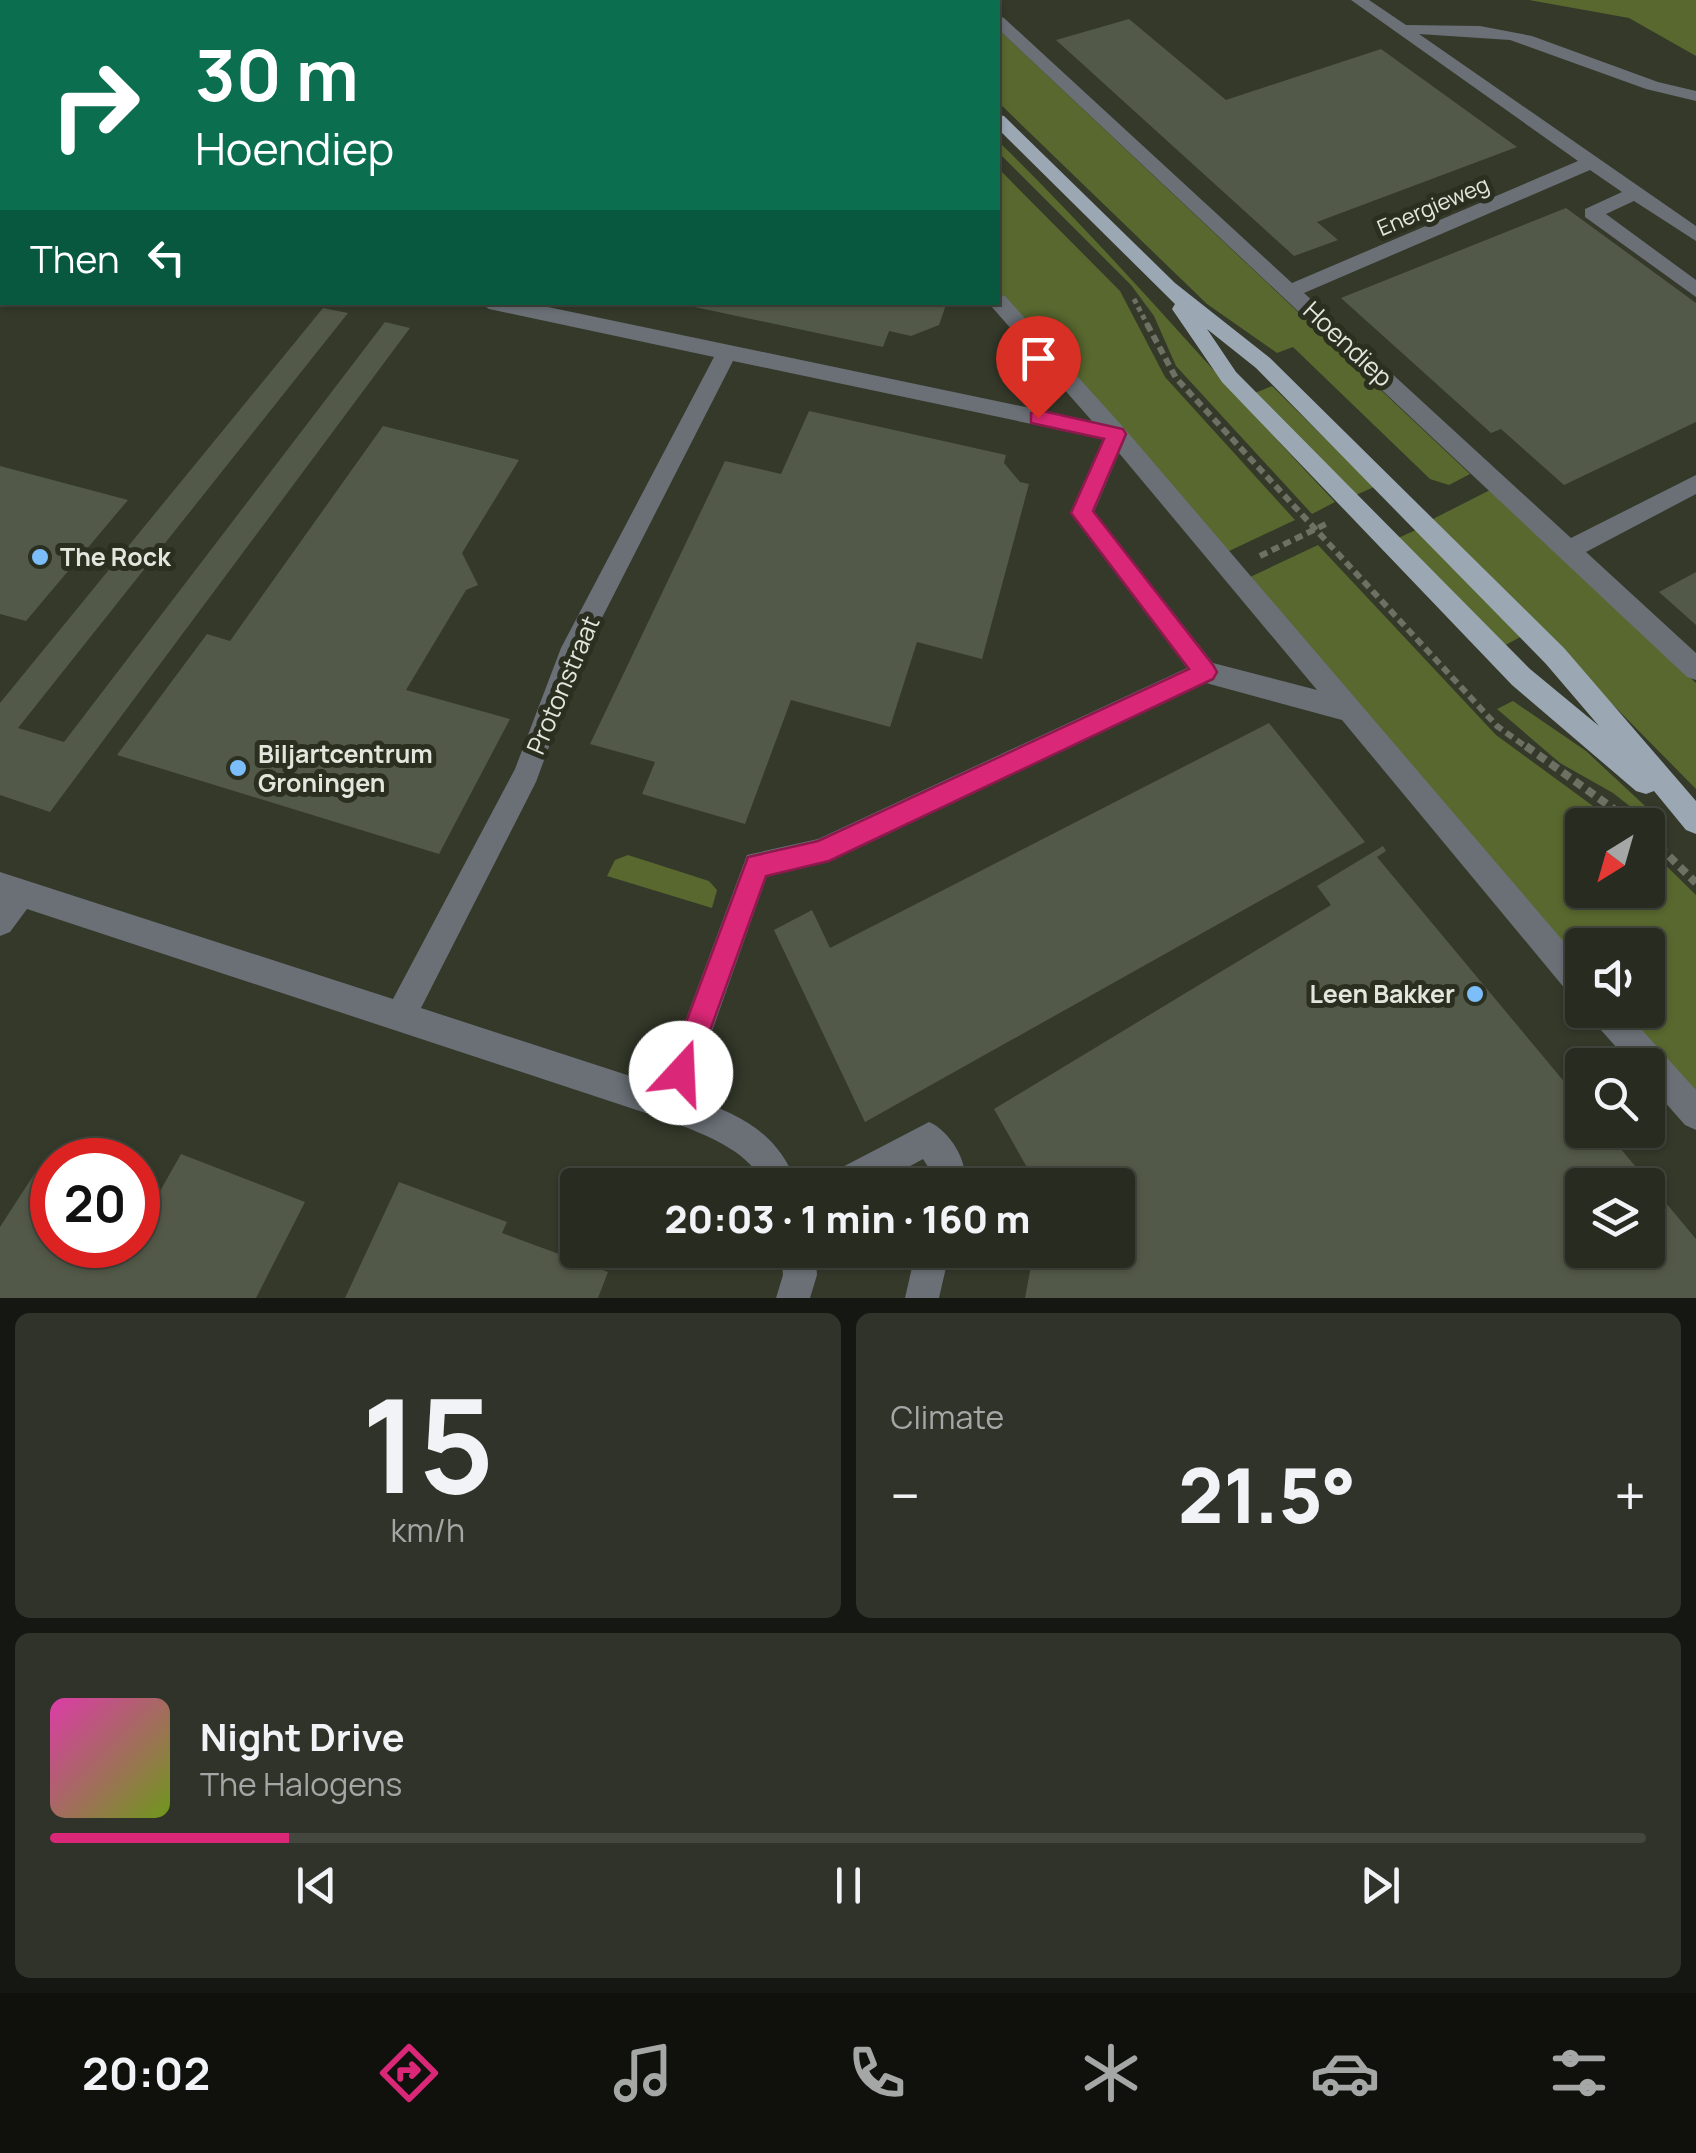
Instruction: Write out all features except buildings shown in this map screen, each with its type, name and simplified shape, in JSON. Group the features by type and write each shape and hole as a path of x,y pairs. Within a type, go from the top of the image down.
{"main road":[{"path":"1000,122 1168,288 1263,363 1457,557 1555,656 1696,822"},
{"path":"1168,288 1229,378 1522,677 1696,822"}],"street":[{"path":"1359,0 1696,235"},
{"name":"Hoendiep","path":"1000,23 1696,668"},
{"path":"1402,30 1464,26 1528,39 1655,89 1696,96"},
{"name":"Energieweg","path":"1291,291 1592,162"},
{"path":"1636,193 1592,213 1696,290"},
{"path":"1000,303 1116,434 1565,965"},
{"path":"503,305 1116,434"},
{"name":"Protonstraat","path":"400,1017 527,773 570,656 727,352"},
{"path":"1116,434 1082,513 1205,672 1348,710"},
{"path":"1567,551 1696,484"},
{"path":"670,1105 757,866 820,852 1205,672"},
{"path":"0,922 10,889 670,1105 724,1126 768,1157 774,1168"},
{"path":"1620,1028 1696,1114"},
{"path":"874,1168 929,1138 948,1168"},
{"path":"793,1298 799,1268"},
{"path":"922,1298 929,1268"}],"path":[{"path":"1134,297 1176,378 1497,726 1612,808"},
{"path":"1665,852 1696,882"}],"green space":[{"path":"1529,0 1696,0 1696,56 1629,18"},
{"path":"1000,31 1470,474 1449,485 1430,479 1293,347 1277,353 1207,304 1000,104"},
{"path":"1000,143 1335,502 1312,514 1176,366 1154,316 1131,285 1000,154"},
{"path":"1000,170 1120,291 1165,377 1295,520 1227,552 1000,292"},
{"path":"1272,386 1374,487 1356,495 1255,393"},
{"path":"1490,490 1696,683 1696,789 1431,520"},
{"path":"1416,530 1522,636 1504,646 1398,538"},
{"path":"1318,545 1496,735 1596,808 1565,808 1565,908 1665,908 1665,865 1696,895 1696,1092 1665,1058 1665,1048 1656,1048 1637,1028 1665,1028 1665,928 1565,928 1565,946 1250,577"},
{"path":"1513,701 1586,751 1647,808 1632,808 1560,763 1497,709"},
{"path":"628,855 709,881 717,890 712,908 607,876 615,860"}],"place":[{"name":"The Rock","path":"40,557"},
{"name":"Biljartcentrum Groningen","path":"238,768"},
{"name":"Leen Bakker","path":"1475,994"}],"route":[{"path":"681,1073 757,866 820,852 1205,672 1082,513 1116,434 1038,418"}]}
